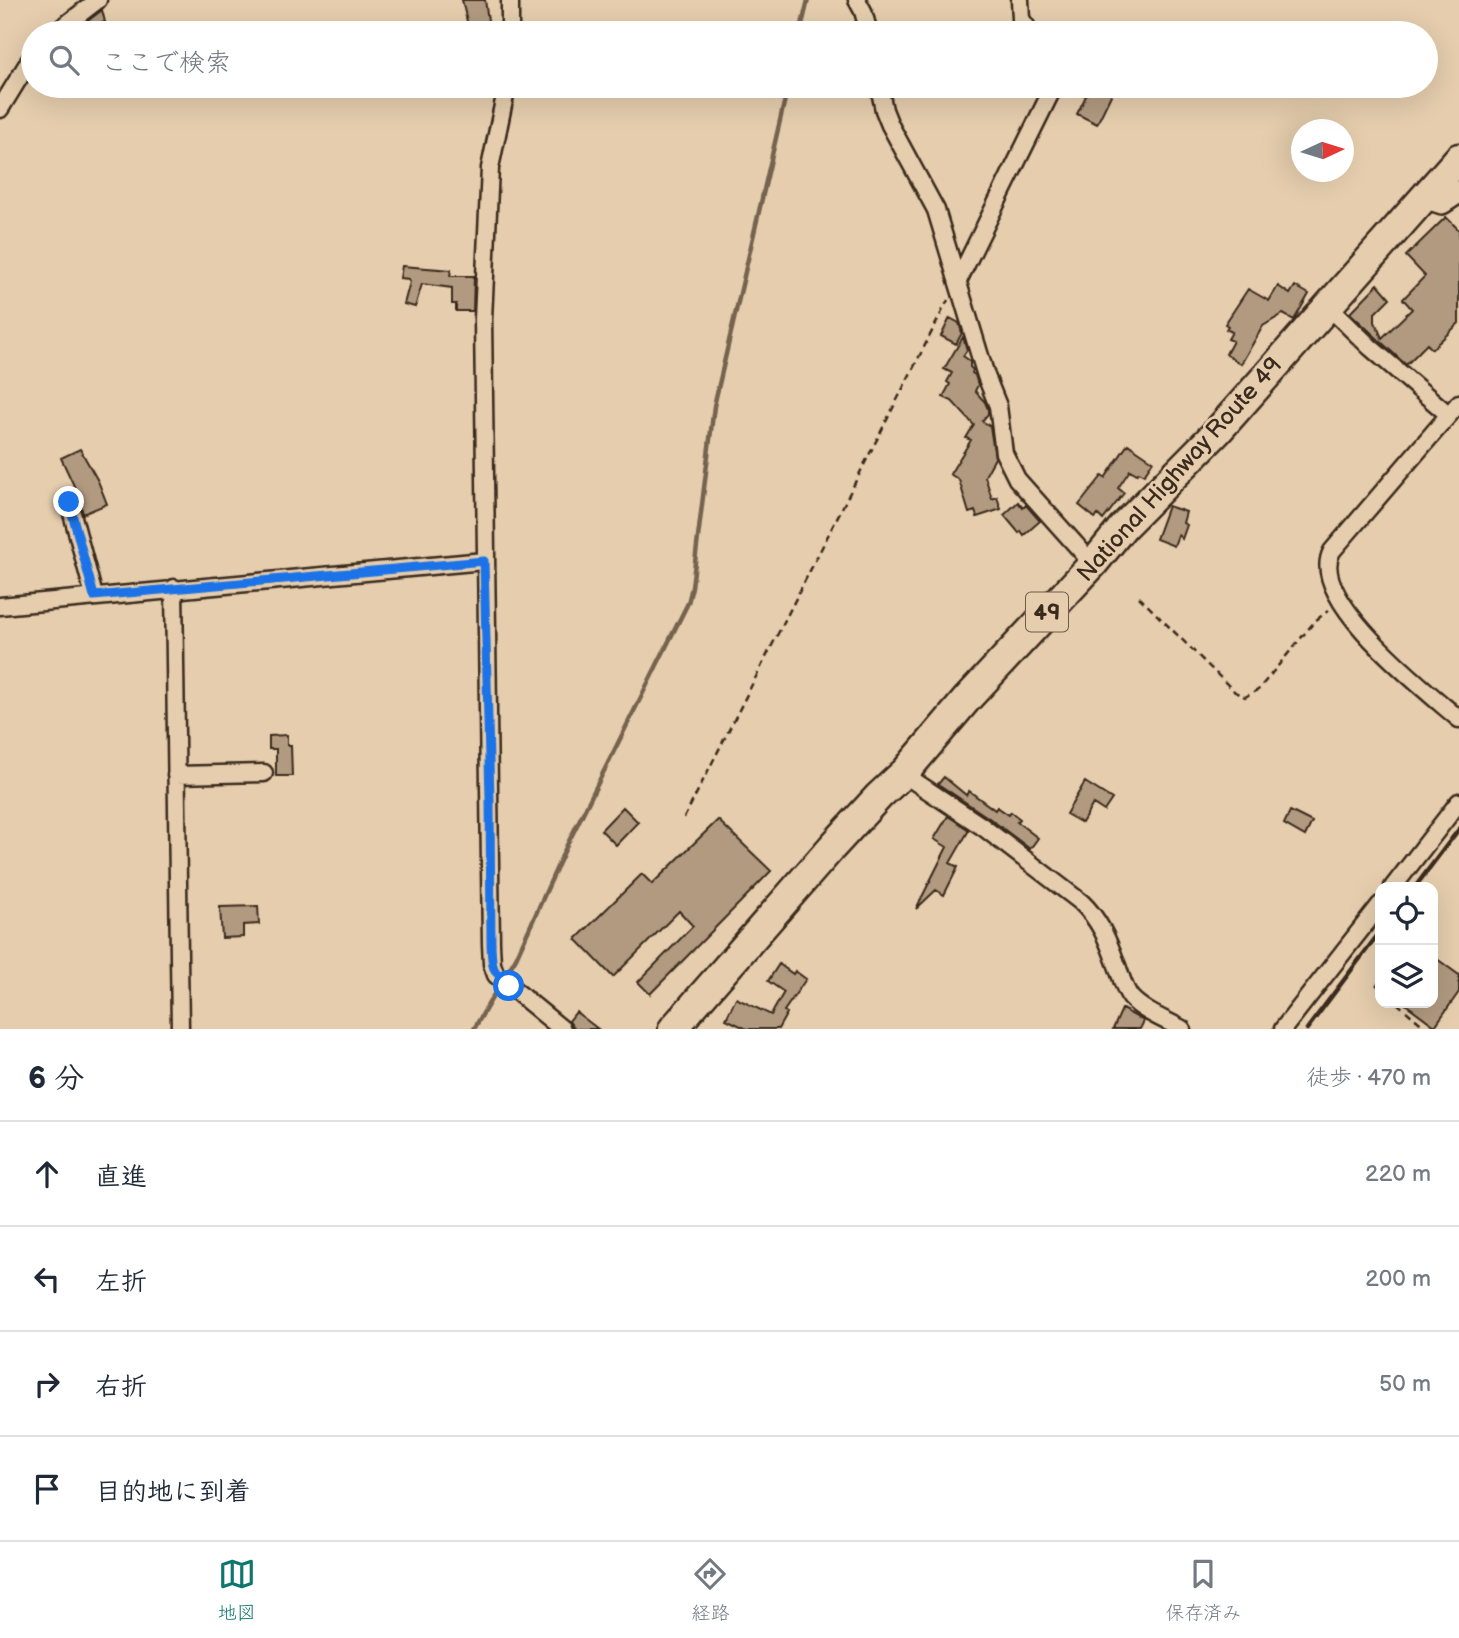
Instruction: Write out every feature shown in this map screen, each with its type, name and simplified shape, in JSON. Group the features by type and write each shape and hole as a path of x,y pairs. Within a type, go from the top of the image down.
{"highway":[{"name":"National Highway Route 49","path":"673,1029 832,847 906,771 1014,646 1093,564 1123,527 1216,433 1459,158"}],"main road":[{"path":"1424,197 1443,203 1459,192"}],"street":[{"path":"71,21 98,0"},
{"path":"510,0 510,21"},
{"path":"857,0 866,21"},
{"path":"1020,0 1022,21"},
{"path":"0,109 6,87 21,69"},
{"path":"505,98 490,168 482,320 492,964 496,975 562,1029"},
{"path":"882,98 890,125 936,210 986,376 998,406 1008,465 1017,479 1093,564"},
{"path":"958,281 1048,98"},
{"path":"1328,306 1370,347 1454,409 1332,551 1328,566 1341,603 1378,648 1459,719"},
{"path":"69,502 94,596"},
{"path":"0,606 484,561"},
{"path":"174,589 180,1029"},
{"path":"906,771 914,781 983,827 1094,914 1132,999 1182,1029"},
{"path":"176,775 264,773"},
{"path":"1398,882 1459,802"},
{"path":"1283,1029 1375,911"}],"path":[{"path":"684,818 958,281"},
{"path":"1139,597 1234,692 1245,697 1258,690 1315,621 1341,603"},
{"path":"1403,1008 1427,1029"}],"building":[{"path":"462,0 485,0 488,21 467,21"},
{"path":"102,10 105,21 88,21"},
{"path":"1085,98 1110,98 1097,124 1077,114"},
{"path":"1446,217 1459,230 1459,323 1432,349 1427,344 1406,365 1350,313 1378,284 1390,298 1375,313 1375,322 1382,338 1412,309 1403,299 1425,276 1406,256"},
{"path":"402,266 451,270 450,276 474,276 473,311 456,311 456,304 452,304 452,288 422,284 415,307 404,304 410,282 409,279 400,278"},
{"path":"1278,286 1290,294 1295,286 1309,294 1294,320 1283,314 1263,326 1241,364 1226,354 1233,341 1228,339 1232,332 1226,329 1228,326 1225,324 1248,289 1269,301"},
{"path":"950,318 959,323 962,333 956,344 941,336"},
{"path":"963,337 967,350 963,356 970,361 978,385 975,391 988,409 988,414 982,421 990,426 995,458 985,476 992,499 997,497 1001,509 977,517 975,511 969,513 959,480 950,474 971,440 966,438 974,425 952,401 943,397 952,373 944,369"},
{"path":"1128,444 1153,461 1144,475 1130,470 1118,488 1124,493 1103,520 1098,515 1095,518 1079,505 1102,476 1105,478"},
{"path":"80,449 107,504 83,514 74,491 76,490 61,458"},
{"path":"1018,502 1023,508 1026,505 1040,521 1024,535 1021,531 1019,533 1004,515"},
{"path":"1168,506 1186,512 1183,523 1187,525 1182,539 1178,535 1174,546 1156,539"},
{"path":"287,735 287,745 291,745 292,776 276,776 276,749 269,749 269,736"},
{"path":"944,777 966,795 969,791 995,810 997,807 1009,815 1011,812 1020,819 1017,822 1038,838 1030,849 938,784"},
{"path":"1085,782 1112,799 1104,811 1093,804 1082,823 1066,814"},
{"path":"623,807 638,822 616,845 601,830"},
{"path":"1290,811 1312,822 1305,836 1284,824"},
{"path":"948,816 969,830 950,863 958,867 944,895 936,890 916,909 947,847 934,839"},
{"path":"718,820 771,871 650,994 638,982 693,926 679,911 613,977 576,939 642,874 652,884"},
{"path":"258,906 259,924 243,925 243,937 222,938 220,907"},
{"path":"1438,960 1459,975 1459,992 1435,1026 1411,1008 1438,1008"},
{"path":"779,964 806,979 784,1011 787,1013 778,1029 747,1029 726,1019 736,998 771,1015 784,992 768,981"},
{"path":"1122,1009 1144,1021 1140,1029 1113,1029"},
{"path":"576,1012 598,1029 576,1029 572,1026 569,1021"}],"waterway":[{"path":"803,21 808,0"},
{"path":"505,976 688,603 714,406 785,98"},
{"path":"474,1029 500,984"}],"railway":[{"path":"1419,882 1459,829"},
{"path":"1307,1029 1375,939"}],"route":[{"path":"69,502 94,596 484,561 492,964 496,975 509,986"}]}
